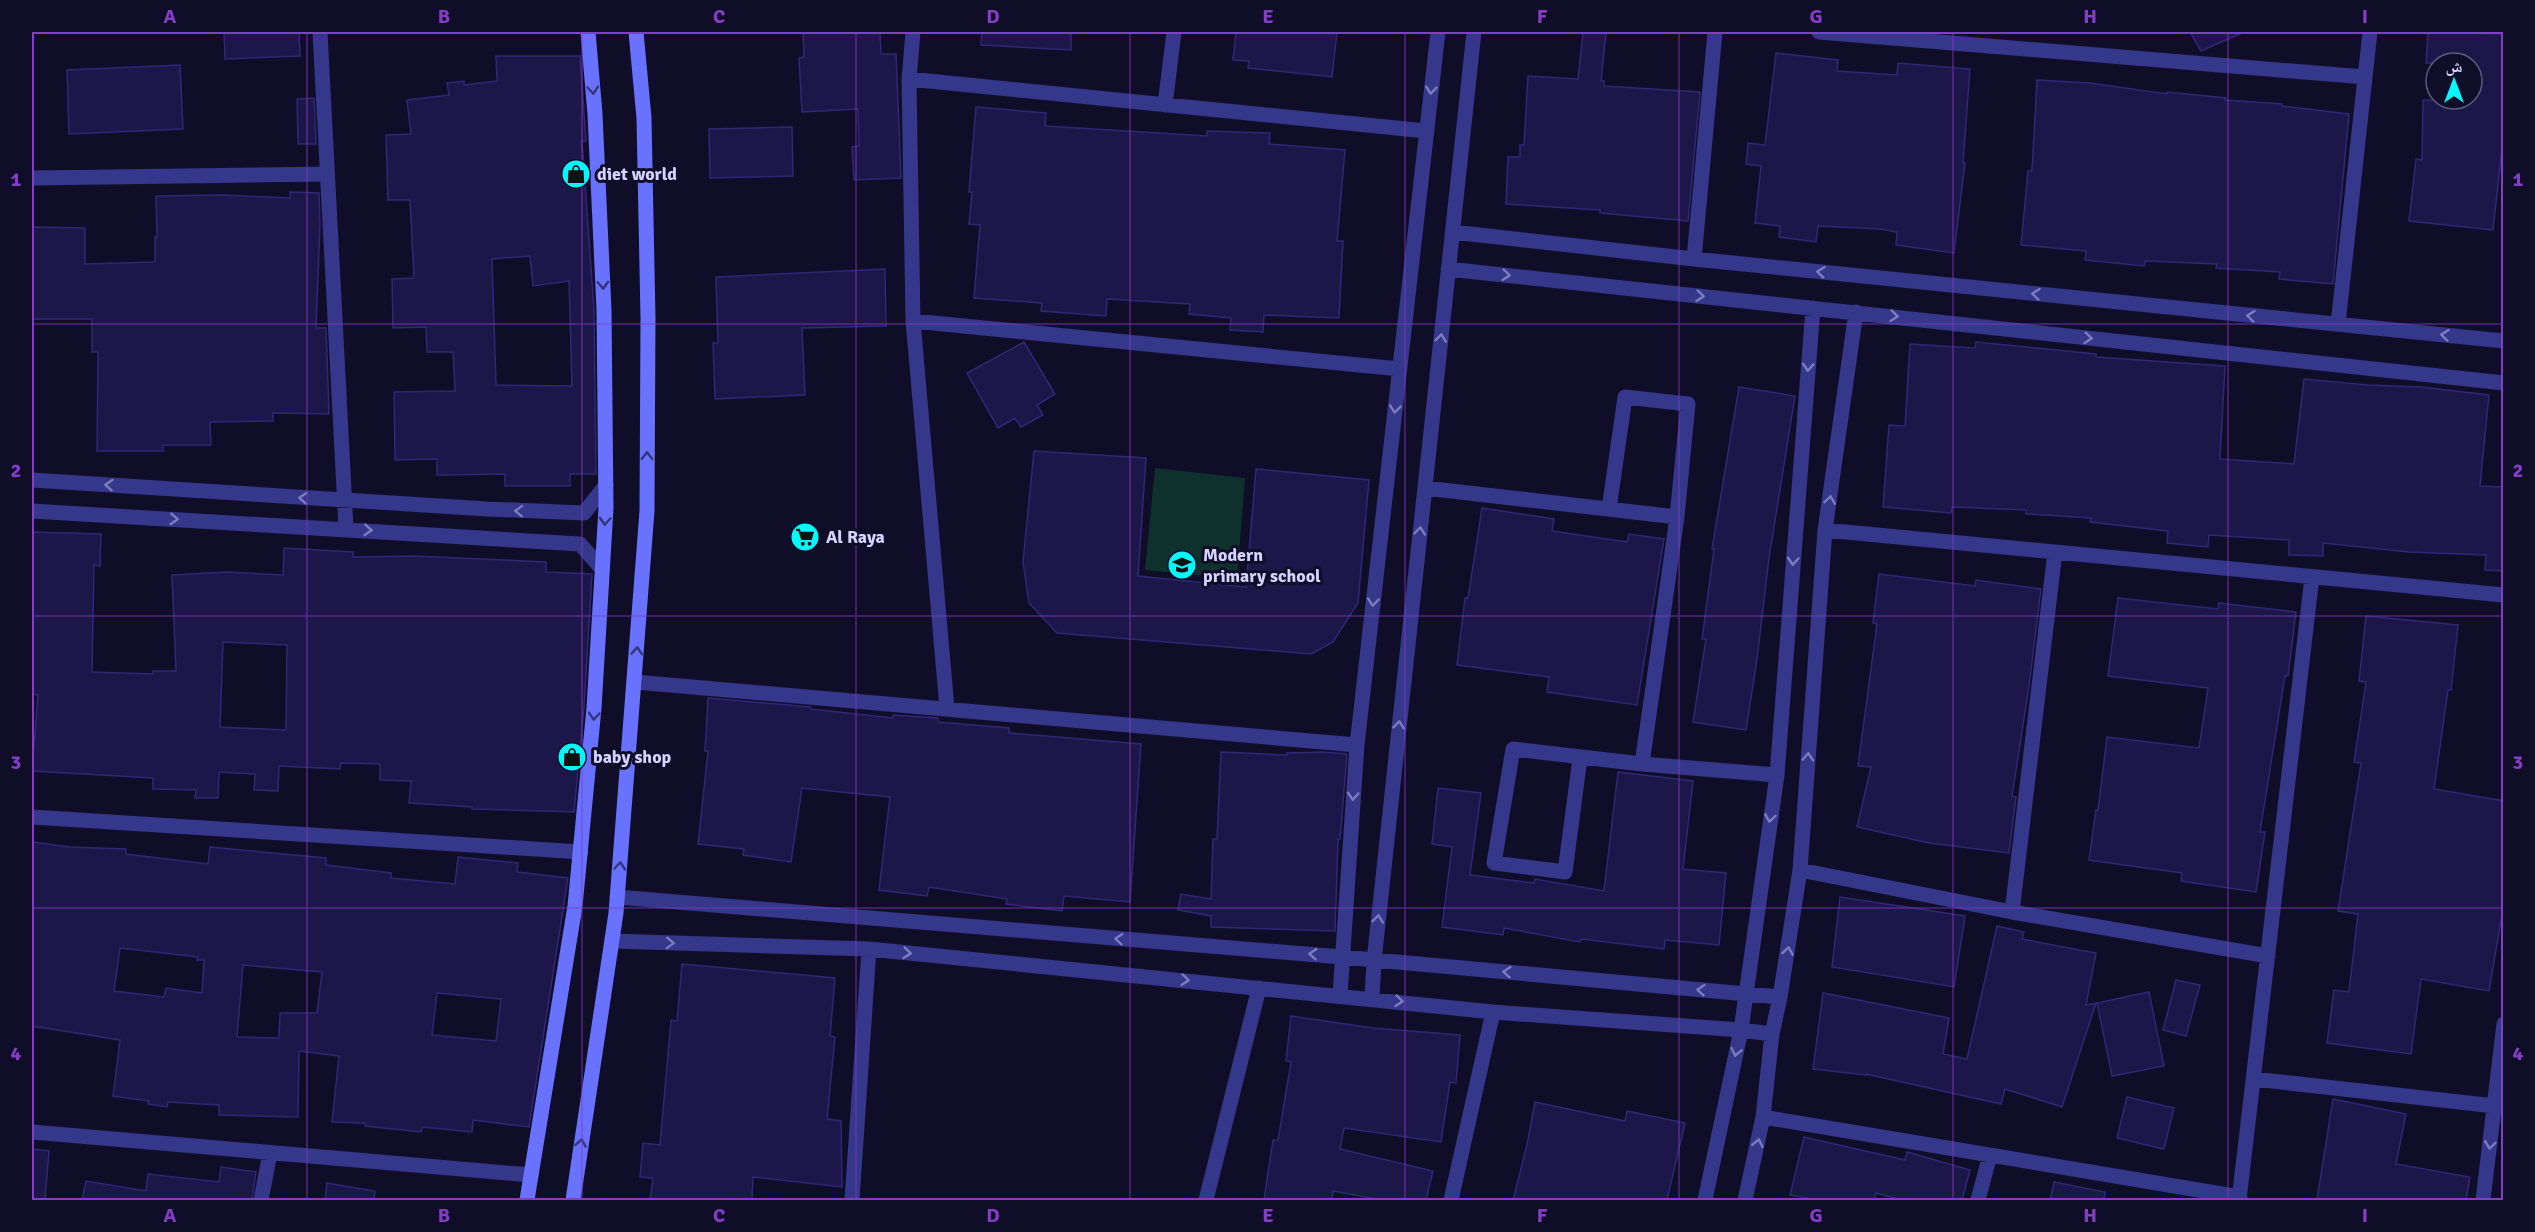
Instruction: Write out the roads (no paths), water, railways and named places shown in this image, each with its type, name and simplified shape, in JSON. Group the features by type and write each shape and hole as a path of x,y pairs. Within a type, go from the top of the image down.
{"main road":[{"path":"527,1200 575,906 594,708 602,570 606,485 604,310 595,114 588,32"},
{"path":"573,1200 617,897 647,511 648,318 644,118 636,32"}],"street":[{"path":"320,32 346,528"},
{"path":"913,32 909,79 913,321 947,708"},
{"path":"1165,105 1174,32"},
{"path":"1340,995 1357,745 1438,32"},
{"path":"1372,998 1374,961 1474,32"},
{"path":"1694,259 1714,32"},
{"path":"1819,32 2365,77"},
{"path":"2338,324 2370,32"},
{"path":"909,79 1426,131"},
{"path":"32,178 327,174"},
{"path":"1453,232 1694,259 2504,341"},
{"path":"1448,269 2504,383"},
{"path":"1705,1200 1741,1030 1744,994 1777,775 1813,308"},
{"path":"1745,1200 1763,1117 1772,1034 1800,870 1825,530 1856,312"},
{"path":"913,321 1400,369"},
{"path":"1609,509 1625,397 1688,405 1677,517 1642,764"},
{"path":"32,480 344,501 584,513 606,485"},
{"path":"1425,488 1677,517"},
{"path":"32,511 346,528 580,544 602,570"},
{"path":"1825,530 2504,595"},
{"path":"2012,912 2055,552"},
{"path":"1763,1117 2240,1199 2312,577"},
{"path":"635,682 1357,745"},
{"path":"1580,758 1565,872 1494,864 1512,749 1580,758 1777,775"},
{"path":"32,817 580,852"},
{"path":"1800,870 2012,912 2268,956"},
{"path":"617,897 1342,957 1780,997"},
{"path":"612,941 869,949 1493,1012 1772,1034"},
{"path":"852,1200 869,949"},
{"path":"1206,1200 1259,988"},
{"path":"1451,1200 1493,1012"},
{"path":"2483,1200 2504,1024"},
{"path":"2253,1079 2494,1106"},
{"path":"32,1132 531,1175"},
{"path":"261,1200 270,1153"},
{"path":"1978,1200 1990,1155"}],"place":[{"name":"diet world","path":"576,174"},
{"name":"Al Raya","path":"805,537"},
{"name":"Modern primary school","path":"1182,565"},
{"name":"baby shop","path":"572,757"}]}
